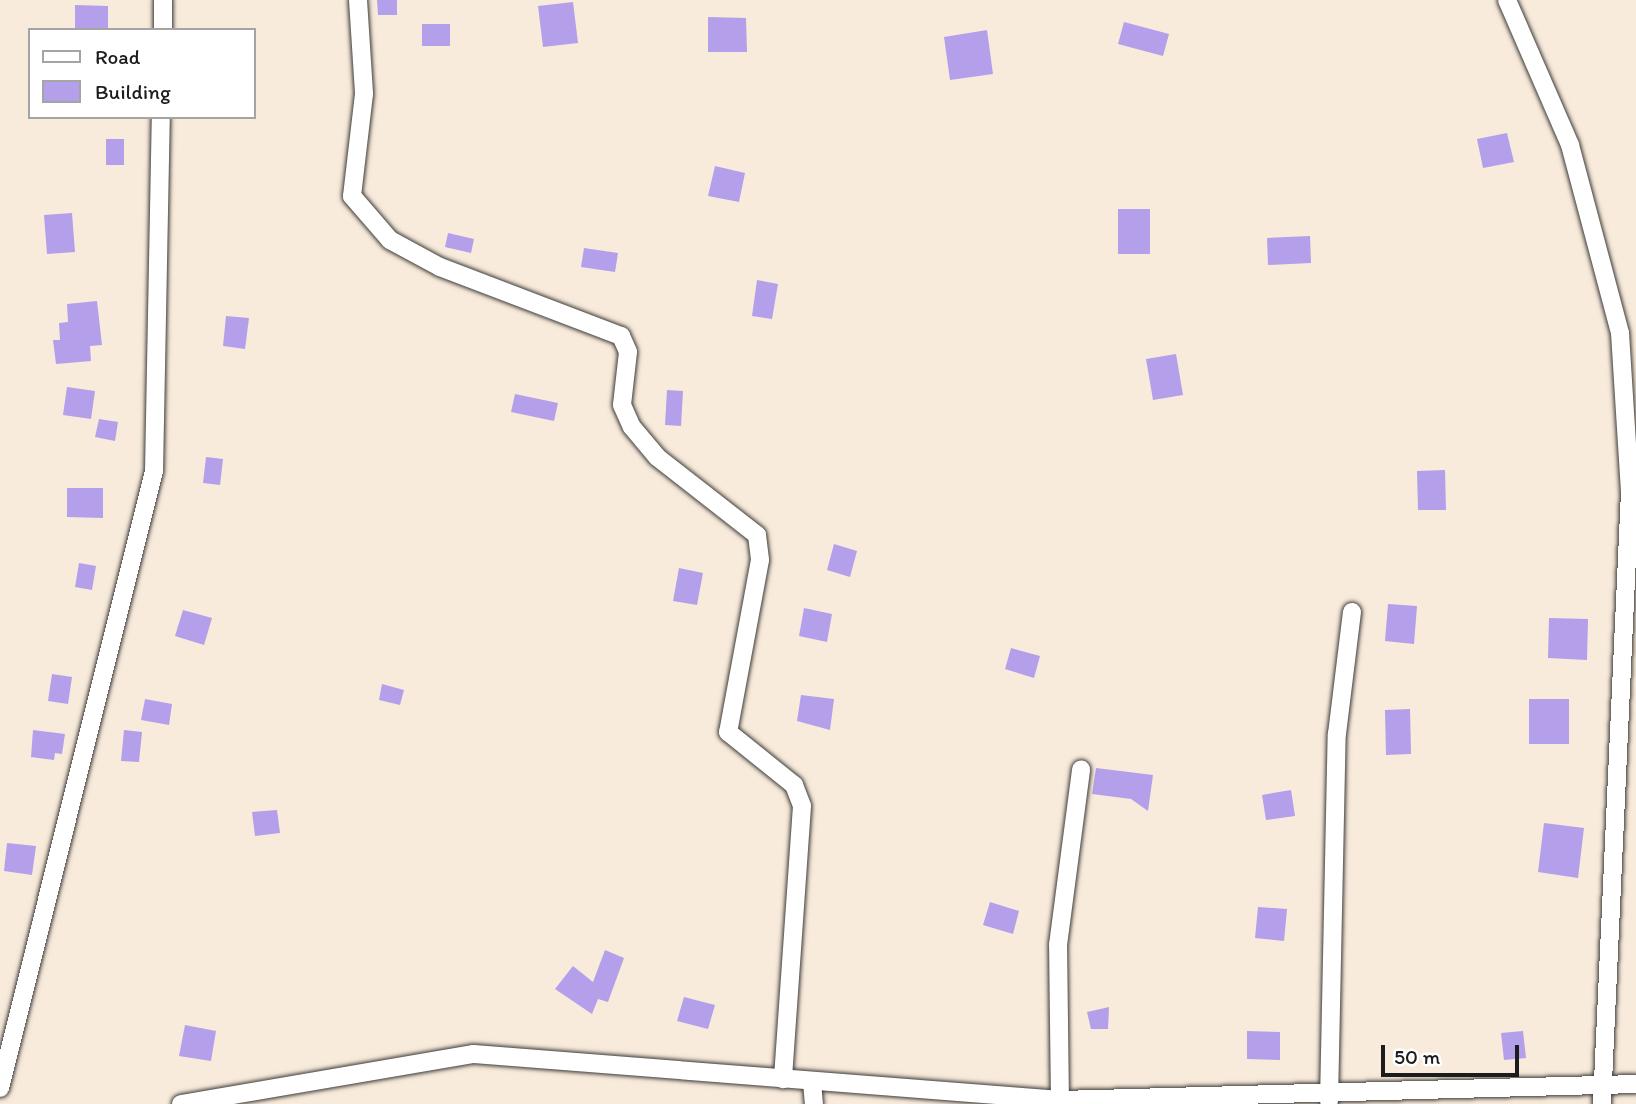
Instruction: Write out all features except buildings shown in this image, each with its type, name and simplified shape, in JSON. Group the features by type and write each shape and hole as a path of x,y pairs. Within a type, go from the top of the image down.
{"street":[{"path":"163,0 163,28"},
{"path":"358,0 364,94 352,196 390,240 440,267 621,336 628,352 622,405 632,426 657,457 757,535 760,560 727,732 794,785 802,806 783,1079"},
{"path":"1507,0 1570,145 1620,333 1630,492 1602,1104"},
{"path":"0,1088 153,471 161,119"},
{"path":"1329,1098 1337,734 1352,612"},
{"path":"1060,1102 1058,945 1081,770"},
{"path":"181,1104 474,1054 1060,1102 1329,1098 1601,1082 1636,1084"},
{"path":"812,1082 814,1104"}]}
